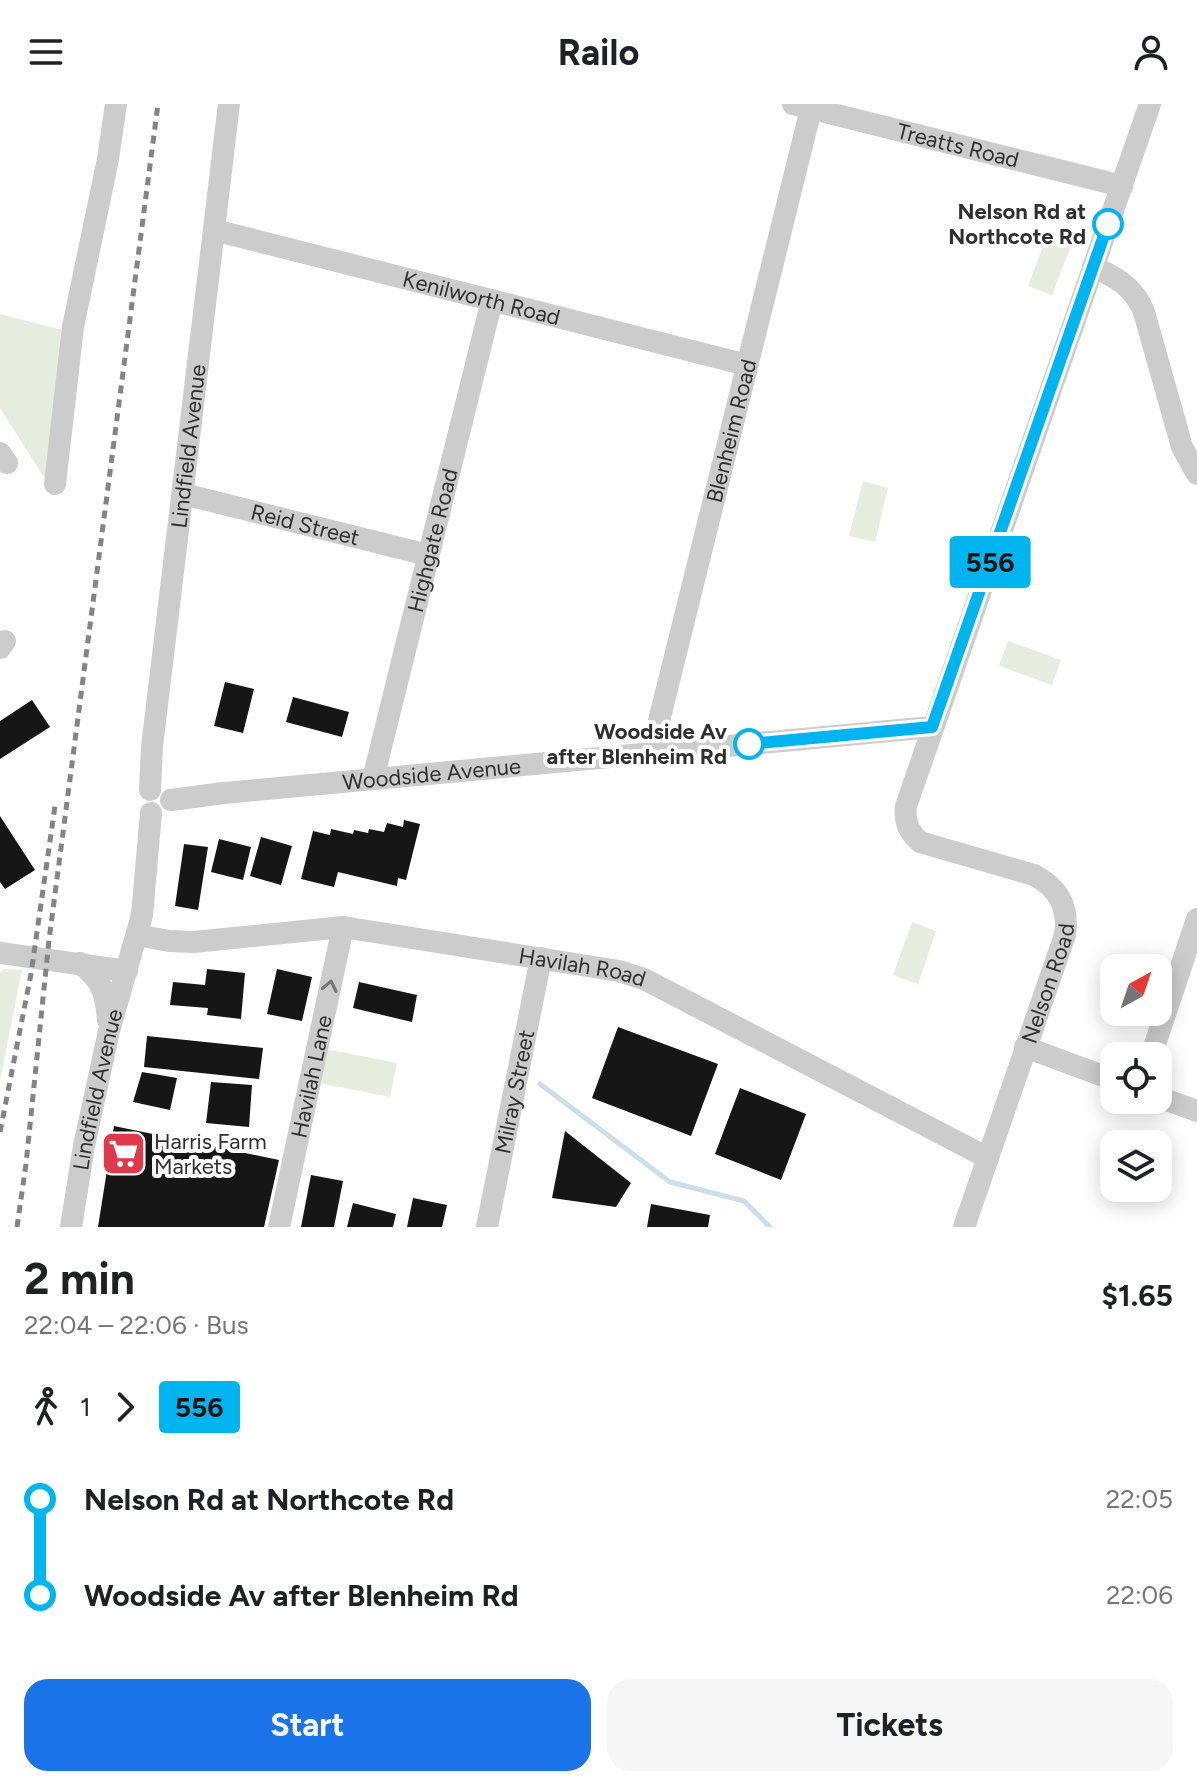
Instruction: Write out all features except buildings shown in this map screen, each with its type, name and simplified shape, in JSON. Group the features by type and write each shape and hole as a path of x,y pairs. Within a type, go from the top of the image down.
{"street":[{"path":"55,484 73,327 108,159 116,104"},
{"name":"Lindfield Avenue","path":"71,1227 84,1146 109,1031 137,935 145,895 157,801 152,747 229,104"},
{"name":"Nelson Road","path":"964,1227 1065,935 1066,911 1052,887 1034,875 928,845 913,836 906,821 906,806 1150,104"},
{"name":"Treatts Road","path":"802,106 1122,186"},
{"name":"Blenheim Road","path":"651,753 747,365 802,106"},
{"name":"Kenilworth Road","path":"214,230 747,365"},
{"path":"1093,267 1126,286 1138,299 1182,447 1197,474"},
{"name":"Highgate Road","path":"373,779 492,300"},
{"name":"Reid Street","path":"183,494 428,555"},
{"name":"Woodside Avenue","path":"157,801 932,727"},
{"path":"1156,1042 1197,919"},
{"name":"Havilah Road","path":"137,935 194,942 343,927 619,971 644,979 988,1158"},
{"name":"Havilah Lane","path":"279,1227 343,927"},
{"path":"0,953 127,971"},
{"name":"Milray Street","path":"487,1227 541,958"},
{"path":"80,963 96,976 105,993 109,1031"},
{"path":"1025,1047 1100,1075"},
{"path":"1172,1102 1197,1111"}],"shaded area":[{"path":"1048,233 1072,243 1052,295 1028,286"},
{"path":"0,314 66,331 47,482 0,408"},
{"path":"863,481 888,488 875,542 849,536"},
{"path":"1008,641 1061,660 1052,685 999,666"},
{"path":"912,922 936,931 918,984 893,975"},
{"path":"5,969 22,970 0,1080 0,972"},
{"path":"326,1049 397,1063 390,1097 320,1083"}],"waterway":[{"path":"540,1084 670,1182 744,1201 770,1227"}],"railway":[{"path":"17,1227 49,940 158,104"},
{"path":"0,1132 31,974 55,806"}],"bus line":[{"name":"556","path":"749,744 932,727 1108,224"}],"place":[{"name":"Nelson Rd at Northcote Rd","path":"1108,224"},
{"name":"Woodside Av after Blenheim Rd","path":"749,744"},
{"name":"Harris Farm Markets","path":"123,1154"}]}
